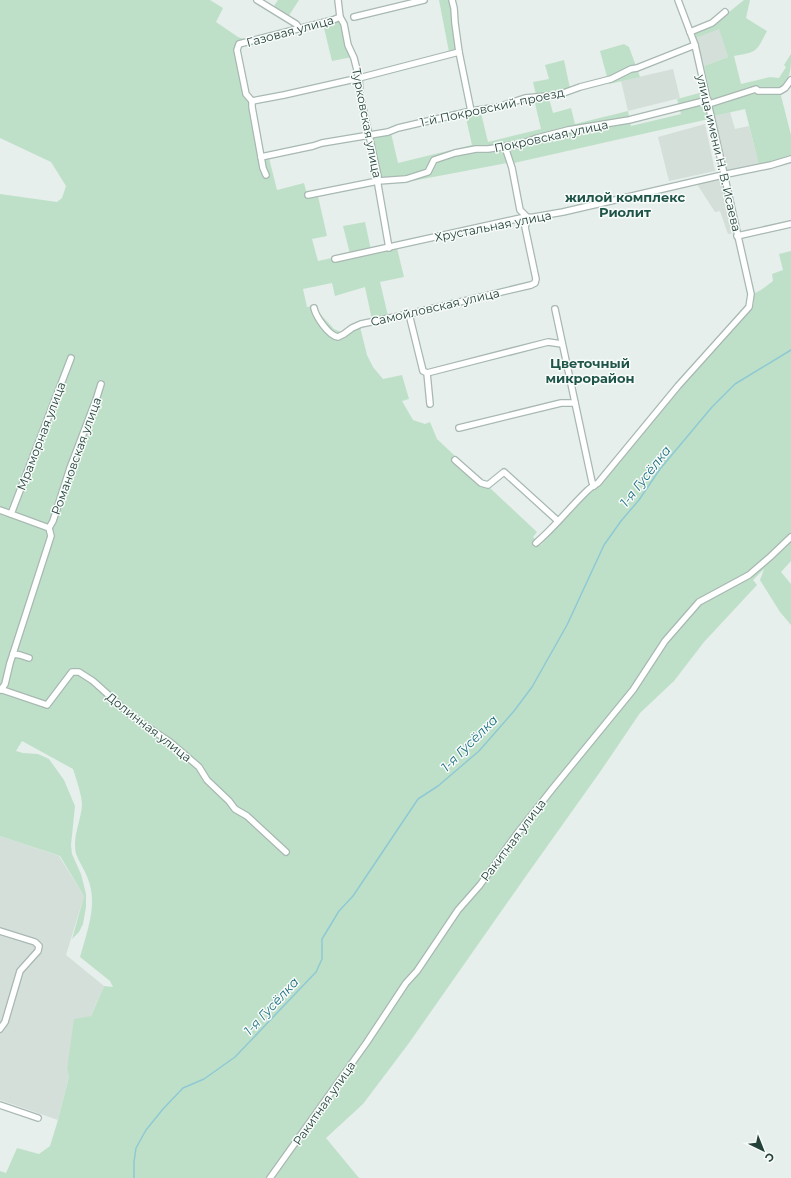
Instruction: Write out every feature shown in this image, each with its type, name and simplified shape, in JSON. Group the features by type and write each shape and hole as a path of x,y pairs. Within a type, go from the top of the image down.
{"street":[{"path":"257,0 296,24 299,28"},
{"name":"Турковская улица","path":"338,0 340,17 344,24 348,45 354,58 359,78 360,94 378,176 389,248"},
{"path":"354,17 424,0"},
{"path":"452,0 459,52 472,111"},
{"name":"улица имени Н. В. Исаева","path":"594,486 678,386 749,307 750,294 695,45 678,0"},
{"path":"690,32 712,23 725,12"},
{"name":"Газовая улица","path":"252,101 246,94 237,50 239,44 340,17"},
{"name":"1-й Покровский проезд","path":"261,157 322,143 388,132 398,128 472,111 498,107 525,98 558,95 580,87 611,79 631,69 695,45"},
{"path":"266,175 261,157 252,101 359,78 459,52"},
{"name":"Покровская улица","path":"308,196 378,181 406,179 428,172 434,160 455,153 476,149 506,148 568,130 629,120 708,102 756,89 758,91 780,91 785,88 791,80"},
{"path":"506,148 512,168 520,210 528,218"},
{"name":"Хрустальная улица","path":"335,259 521,218 563,212 771,165 791,159"},
{"name":"Самойловская улица","path":"314,308 315,314 331,334 338,337 361,324 409,314 535,283 536,279 525,227 528,218"},
{"path":"737,236 791,224"},
{"path":"536,543 550,531 589,488 594,486 555,309"},
{"path":"409,314 423,371 427,373 430,404"},
{"path":"427,373 548,342 562,344"},
{"name":"Мраморная улица","path":"11,514 71,358"},
{"name":"Романовская улица","path":"1,689 5,684 13,654 51,536 49,528 53,521 70,468 101,384"},
{"path":"459,428 561,403 575,403"},
{"path":"455,460 481,483 488,485 504,472 558,521"},
{"path":"0,510 49,528"},
{"name":"Ракитная улица","path":"270,1178 367,1042 406,983 417,971 458,910 480,885 552,788 634,690 666,641 699,602 749,575 791,537"},
{"path":"13,654 29,658"},
{"name":"Долинная улица","path":"1,689 47,705 72,672 79,672 93,681 133,717 170,742 199,766 207,780 229,801 235,809 247,816 286,852"},
{"path":"0,931 35,942 39,946 38,951 20,971 5,1022 0,1029"},
{"path":"0,1105 38,1118"}],"shaded area":[{"path":"719,28 728,57 704,66 696,38"},
{"path":"673,69 680,98 628,111 621,81"},
{"path":"730,112 735,129 749,126 759,165 729,172 725,170 714,116"},
{"path":"705,124 715,171 669,181 658,137"},
{"path":"720,179 723,182 734,233 728,234 720,211 715,212 697,184"},
{"path":"0,836 59,856 84,896 66,955 104,986 67,1069 69,1075 58,1120 0,1100"}],"green space":[{"path":"0,0 210,0 223,8 216,22 238,37 247,40 235,50 237,66 244,94 250,102 260,158 269,158 277,190 304,183 308,198 318,196 327,236 312,239 318,261 350,254 343,226 365,222 371,250 385,247 386,251 397,248 404,277 380,282 388,316 372,320 365,287 335,296 332,283 303,289 307,307 313,306 334,329 343,333 360,327 367,355 373,367 383,379 402,375 409,399 402,401 413,420 425,424 430,422 437,439 482,481 487,483 490,488 537,532 533,537 541,545 589,491 598,487 708,356 752,308 754,303 753,294 773,281 772,274 783,270 779,254 791,251 791,561 781,572 791,584 791,625 780,612 760,580 764,569 753,580 757,585 704,642 674,681 640,713 409,1043 363,1104 326,1138 359,1178 0,1178 0,1171 6,1173 17,1148 39,1154 50,1146 69,1076 67,1069 74,1019 91,1016 104,986 113,987 110,981 80,957 88,928 92,908 92,898 88,879 76,854 75,848 82,801 73,769 22,741 16,751 38,754 49,759 64,780 75,806 71,845 72,854 81,874 86,894 86,907 83,924 79,932 72,939 84,896 60,856 0,836 0,691 3,686 0,685 0,194 57,202 62,198 66,186 51,162 0,138"},
{"path":"278,0 299,0 288,17 274,6"},
{"path":"439,0 450,0 456,49 449,52"},
{"path":"744,0 750,0 746,18 767,31 761,43 755,50 734,56 741,84 770,77 779,78 786,67 784,65 791,54 790,74 786,82 779,88 791,135 791,157 759,165 745,109 714,116 704,66 728,57 719,29 696,38 695,32 714,24"},
{"path":"338,20 341,22 352,57 332,61 323,24"},
{"path":"624,44 629,47 640,77 609,84 600,51"},
{"path":"564,60 571,93 549,98 553,113 571,108 575,124 628,111 631,126 681,114 677,99 703,92 709,119 509,165 507,163 407,182 380,184 372,141 376,136 391,133 398,163 472,145 465,114 481,113 488,142 541,129 534,99 536,95 533,82 549,79 545,65"}],"waterway":[{"name":"1-я Гусёлка","path":"134,1178 136,1148 146,1130 163,1109 183,1088 204,1079 235,1057 316,972 322,959 322,939 339,911 353,896 418,799 438,786 479,751 514,711 532,687 567,625 604,545 621,521 639,500 660,469 712,407 735,384 791,350"}],"district":[{"name":"жилой комплекс Риолит","path":"625,204"},
{"name":"Цветочный микрорайон","path":"590,370"}]}
